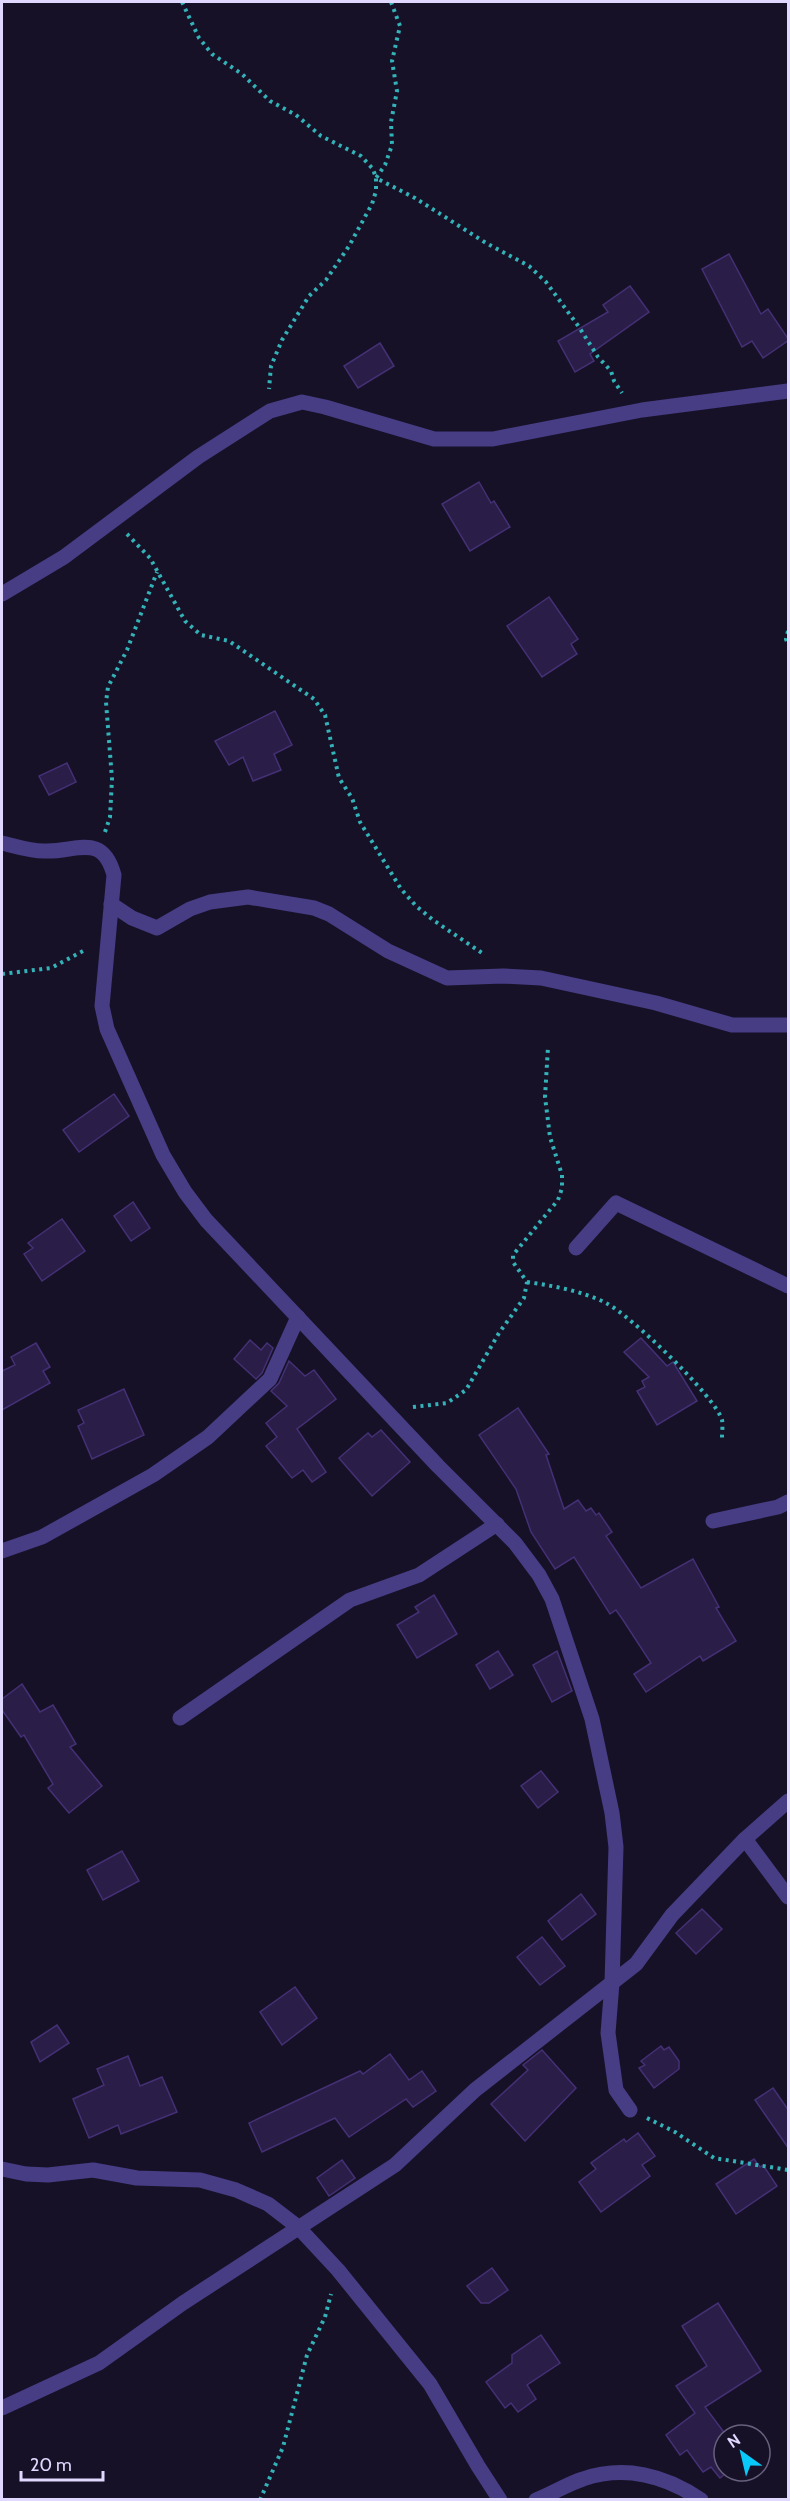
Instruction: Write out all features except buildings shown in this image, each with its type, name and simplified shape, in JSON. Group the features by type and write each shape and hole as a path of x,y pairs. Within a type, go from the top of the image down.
{"street":[{"path":"2,594 64,558 198,457 270,411 302,402 434,439 493,440 631,412 789,391"},
{"path":"2,843 46,852 75,848 98,849 110,863 114,875 102,1006 106,1029 163,1155 206,1220 438,1466 515,1543 539,1575 552,1599 592,1719 612,1813 616,1847 612,1983 608,2033 616,2090 630,2110"},
{"path":"111,904 132,918 157,928 190,909 225,900 249,897 314,908 340,919 388,951 447,978 503,975 541,978 618,994 732,1026 789,1025"},
{"path":"576,1248 616,1203 789,1286"},
{"path":"2,1551 42,1537 153,1475 208,1437 270,1379 298,1317"},
{"path":"713,1521 778,1507 789,1502"},
{"path":"180,1718 350,1600 419,1575 497,1524"},
{"path":"2,2408 99,2363 183,2302 395,2165 469,2095 636,1964 672,1915 745,1839 789,1800"},
{"path":"745,1839 789,1897"},
{"path":"2,2169 26,2174 48,2175 93,2170 137,2178 200,2180 236,2190 268,2204 298,2227 338,2270 430,2384 500,2499"},
{"path":"537,2499 581,2479 622,2471 649,2475 668,2481 701,2499"}],"path":[{"path":"182,2 199,38 212,54 242,74 270,101 296,115 321,136 361,156 373,169 376,178 376,191 372,204 349,246 331,273 309,296 282,340 271,366 270,411"},
{"path":"376,178 392,145 391,122 397,91 392,61 400,26 391,2"},
{"path":"376,178 415,198 486,243 529,266 546,282 598,357 611,371 631,412"},
{"path":"113,519 150,558 184,621 201,635 229,641 314,699 325,716 337,770 352,798 360,822 401,889 433,920 489,958 503,975"},
{"path":"98,849 110,817 112,779 106,702 108,687 127,650 157,571"},
{"path":"789,631 786,639 789,645"},
{"path":"2,974 59,966 109,934"},
{"path":"389,1414 409,1407 447,1403 466,1390 499,1333 524,1298 527,1282 513,1262 513,1255 558,1200 562,1188 562,1175 550,1137 545,1097 548,1047"},
{"path":"527,1282 560,1286 608,1304 631,1321 665,1352 704,1393 722,1420 722,1438"},
{"path":"630,2110 675,2132 714,2158 789,2170"},
{"path":"260,2499 283,2447 307,2355 324,2317 338,2270"}]}
